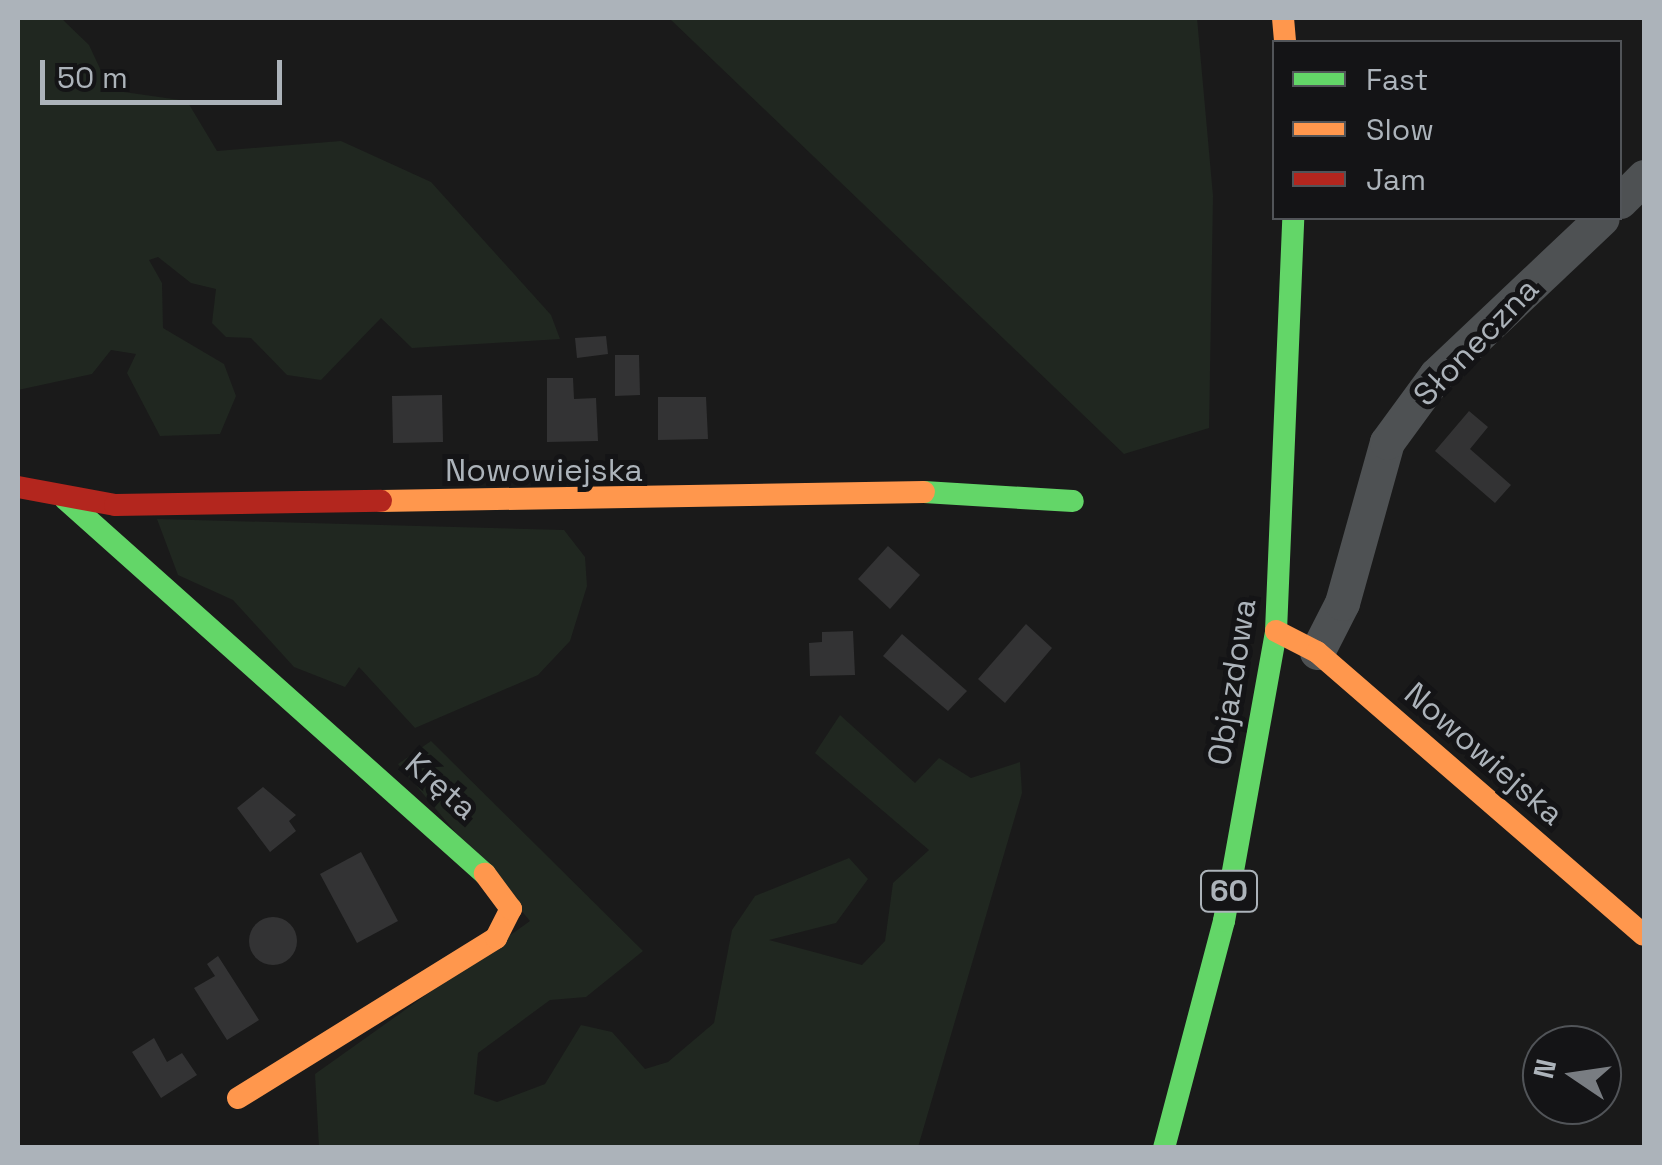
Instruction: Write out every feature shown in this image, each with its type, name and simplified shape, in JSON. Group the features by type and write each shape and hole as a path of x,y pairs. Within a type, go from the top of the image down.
{"street":[{"path":"1622,199 1644,177"},
{"name":"Objazdowa","path":"1164,1148 1224,920 1276,631 1293,220"},
{"name":"Słoneczna","path":"1317,652 1342,602 1387,442 1436,374 1600,220"},
{"name":"Nowowiejska","path":"18,487 66,499 754,501 956,491 1072,501"},
{"name":"Kręta","path":"66,499 472,856 511,909 496,938 238,1098"},
{"name":"Nowowiejska","path":"1276,631 1317,652 1644,935"}],"shaded area":[{"path":"18,18 61,18 89,45 110,90 187,101 217,151 341,141 431,182 551,315 560,339 412,348 381,318 321,380 287,375 251,338 226,337 212,323 216,289 191,283 158,257 149,260 162,283 163,328 224,364 236,396 220,434 160,436 127,373 136,354 111,350 92,374 18,390"},
{"path":"669,18 1197,18 1213,196 1209,428 1124,454"},
{"path":"157,519 564,530 585,557 587,586 570,641 538,675 415,728 359,667 345,687 294,667 233,600 178,575"},
{"path":"840,715 915,783 939,758 971,778 1020,762 1022,793 918,1147 319,1147 315,1074 530,921 398,764 431,741 643,951 586,997 550,1000 478,1053 474,1094 497,1102 545,1084 581,1025 612,1032 645,1069 668,1062 714,1023 732,930 755,896 849,858 868,879 836,923 769,940 862,965 885,941 893,883 929,850 815,753"}],"building":[{"path":"606,336 608,354 577,358 575,338"},
{"path":"615,355 639,355 640,395 615,396"},
{"path":"547,378 573,378 574,399 596,398 598,441 547,442"},
{"path":"442,395 443,442 393,443 392,396"},
{"path":"658,397 706,397 708,439 658,440"},
{"path":"1469,411 1488,427 1470,449 1511,485 1495,503 1435,451"},
{"path":"888,546 920,575 890,609 858,579"},
{"path":"1026,624 1052,648 1005,703 978,679"},
{"path":"853,631 855,675 810,676 809,643 822,642 822,632"},
{"path":"902,634 967,691 948,711 883,656"},
{"path":"263,787 296,815 289,821 296,831 270,852 237,808"},
{"path":"361,852 398,921 357,943 320,874"},
{"path":"273,917 290,924 297,941 290,958 273,965 256,958 249,941 256,924"},
{"path":"218,956 259,1020 227,1040 194,988 215,976 207,964"},
{"path":"154,1038 167,1062 182,1053 197,1075 161,1098 132,1052"}],"traffic: fast":[{"path":"1164,1148 1224,921 1276,631 1293,220"},
{"path":"924,492 1073,501"},
{"path":"65,499 485,874"}],"traffic: slow":[{"path":"1283,18 1285,40"},
{"path":"381,501 924,492"},
{"path":"1276,631 1317,652 1644,935"},
{"path":"238,1098 496,938 511,909 485,874"}],"traffic: jam":[{"path":"18,487 115,505 381,501"}]}
